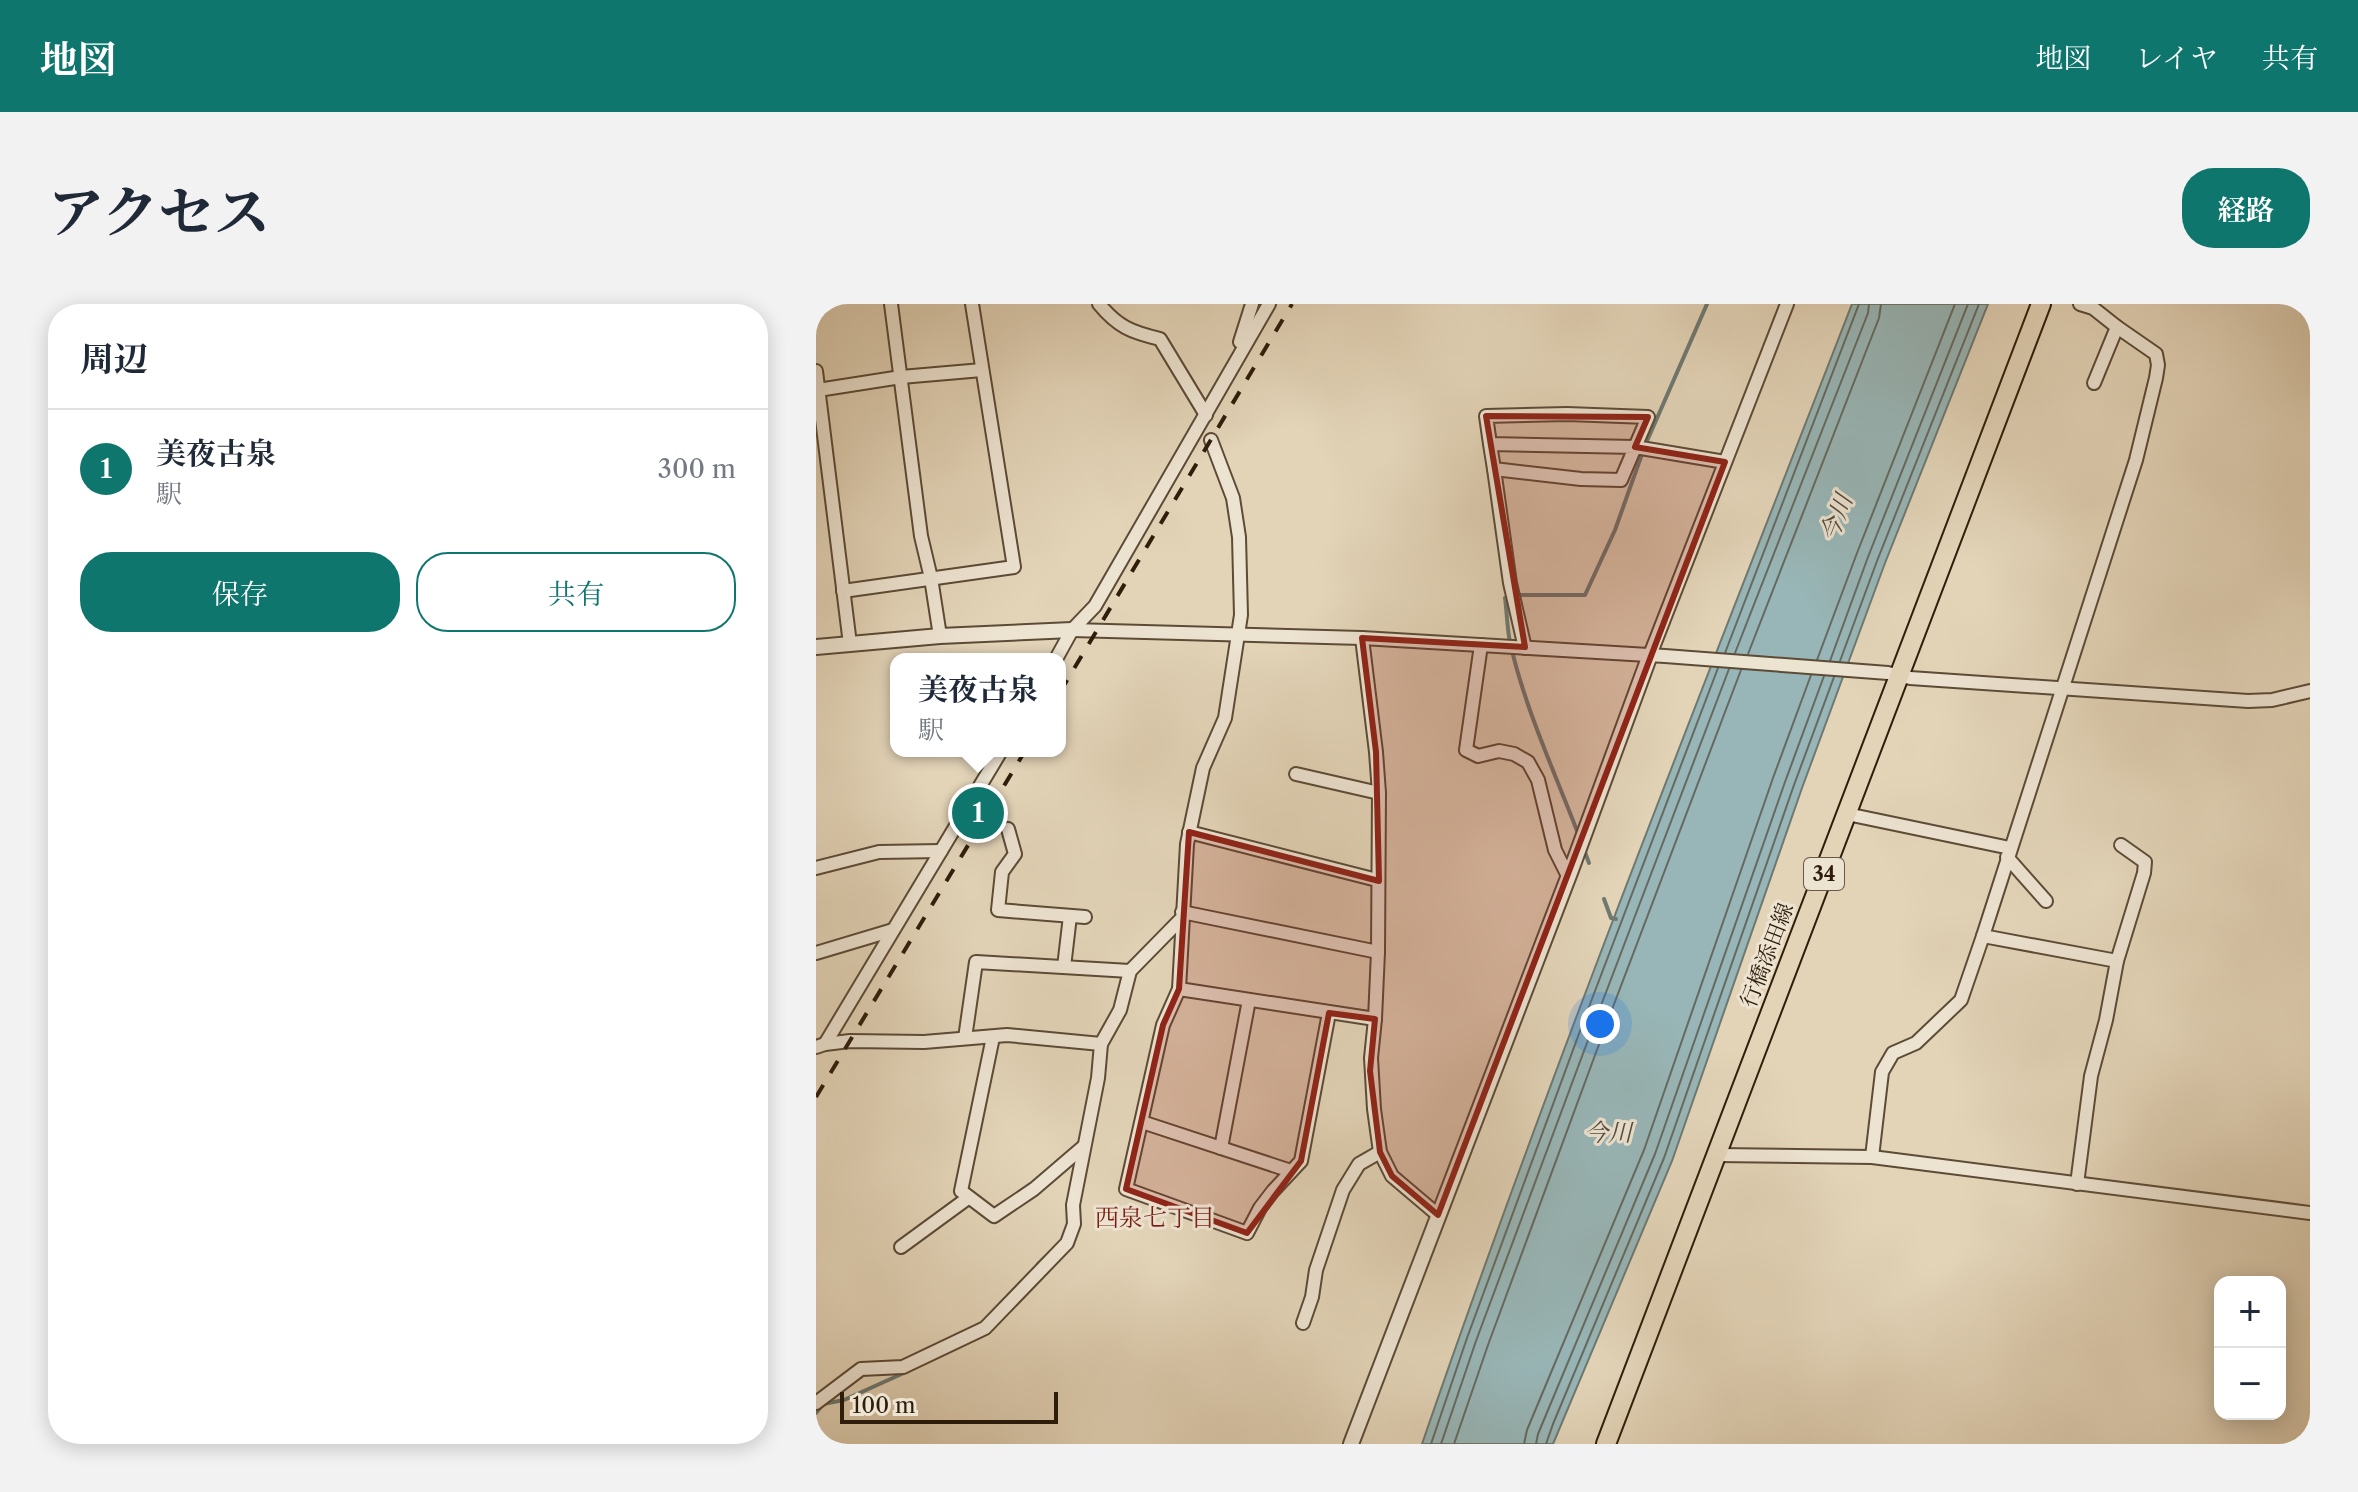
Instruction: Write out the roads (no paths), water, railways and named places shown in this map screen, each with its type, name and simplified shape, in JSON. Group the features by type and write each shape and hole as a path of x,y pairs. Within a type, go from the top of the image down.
{"main road":[{"name":"行橋添田線","path":"1606,1444 1847,814 1892,675 2041,304"}],"street":[{"path":"891,304 921,536 940,636"},
{"path":"843,591 1014,567 972,304"},
{"path":"1099,304 1119,326 1160,339 1206,415"},
{"path":"1233,364 1252,304"},
{"path":"1059,653 1072,630 1095,606 1269,304"},
{"path":"1351,1444 1587,827 1658,655 1725,462 1787,304"},
{"path":"1872,1157 1882,1072 1893,1053 1916,1043 1961,1000 2136,460 2156,378 2156,354 2093,308 2080,304"},
{"path":"2094,383 2117,327"},
{"path":"818,390 901,377 982,370"},
{"path":"816,371 850,644"},
{"path":"1494,469 1581,479 1621,480 1648,417 1567,414 1486,416 1510,583 1523,647"},
{"path":"1211,440 1233,498 1239,537 1241,615 1225,718 1203,768 1189,832 1179,989 1163,1025 1126,1189 1247,1233 1260,1208 1301,1161 1329,1013"},
{"path":"1490,444 1635,447 1725,462"},
{"path":"816,647 940,636 1097,629 1362,638 1658,655 2063,690 2248,701 2272,700 2310,691"},
{"path":"1362,638 1379,793 1378,952 1370,1071 1380,1152 1392,1176 1438,1215"},
{"path":"1481,645 1466,750 1478,756 1499,751 1514,754 1528,762 1538,780 1555,850 1570,873"},
{"path":"820,1046 997,757"},
{"path":"1296,774 1379,793"},
{"path":"1847,814 2008,852 2046,901"},
{"path":"1008,829 1015,854 1002,872 998,910 1085,917"},
{"path":"1189,832 1377,880"},
{"path":"2077,1184 2091,1076 2117,961 2144,873 2145,862 2121,845"},
{"path":"816,868 879,852 941,851"},
{"path":"1182,915 1378,952"},
{"path":"993,1037 961,1191 994,1216 1034,1189 1087,1141 1101,1044 1120,1010 1130,971 1182,915"},
{"path":"1064,967 1070,916"},
{"path":"816,953 893,930"},
{"path":"1983,936 2117,961"},
{"path":"965,1038 976,962 1130,971"},
{"path":"1179,989 1375,1019"},
{"path":"1221,1148 1249,1000"},
{"path":"820,1046 880,1040 924,1042 1007,1035 1101,1044"},
{"path":"1142,1122 1291,1171"},
{"path":"816,1403 861,1369 903,1367 985,1328 1067,1243 1072,1234 1073,1205 1083,1147"},
{"path":"1303,1323 1312,1297 1316,1270 1343,1190 1359,1164 1380,1152"},
{"path":"1717,1155 1872,1157 2310,1213"},
{"path":"901,1247 968,1198"}],"water":[{"name":"今川","path":"1852,304 1988,304 1885,563 1802,788 1672,1161 1553,1444 1422,1444 1577,1014"}],"waterway":[{"path":"1647,441 1707,304"},
{"path":"1519,595 1585,595 1615,530 1642,454"},
{"path":"1505,598 1510,642 1523,690 1579,836"},
{"path":"1583,847 1589,863"},
{"path":"1604,899 1611,918 1616,919"},
{"path":"1038,1264 1055,1248"},
{"path":"816,1413 823,1404 844,1400 906,1372"}],"railway":[{"path":"1066,682 1292,304"},
{"path":"816,1097 1021,757"}],"place":[{"name":"美夜古泉","path":"978,813"}],"district":[{"name":"西泉七丁目","path":"1155,1217"}]}
